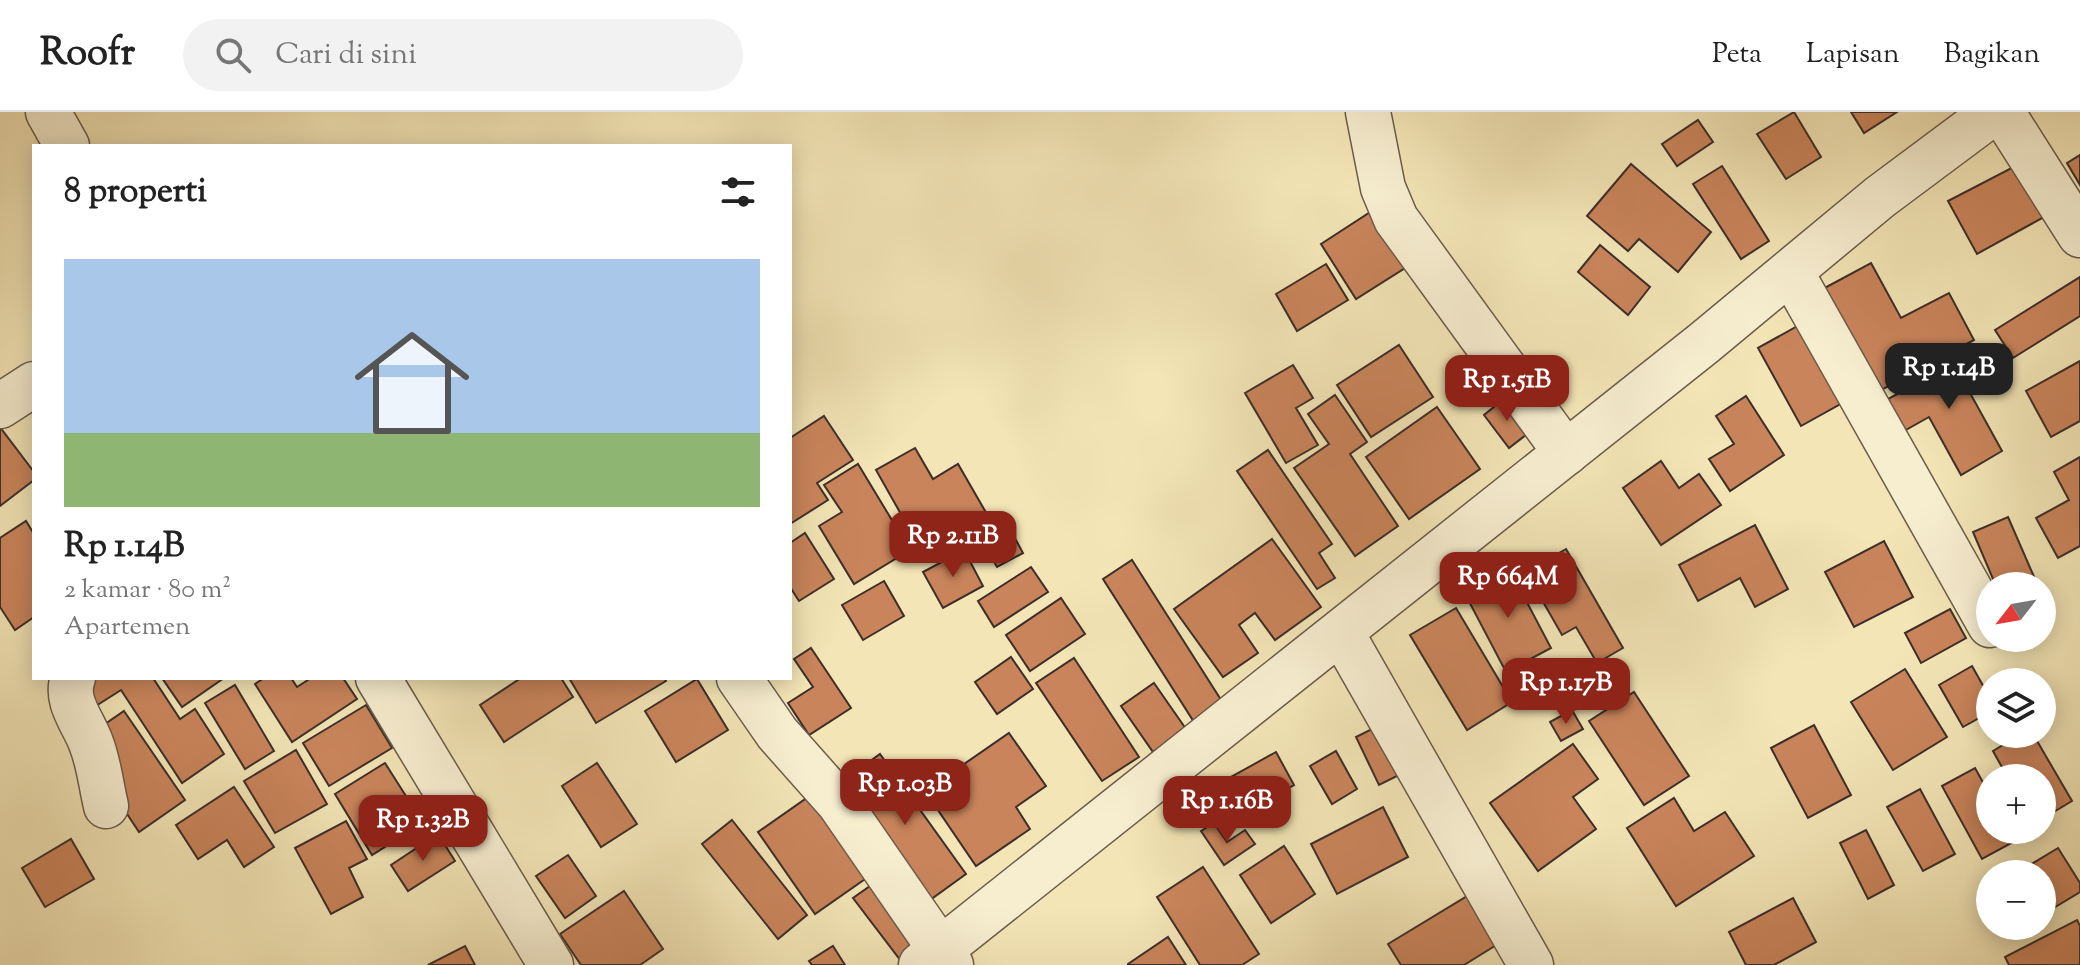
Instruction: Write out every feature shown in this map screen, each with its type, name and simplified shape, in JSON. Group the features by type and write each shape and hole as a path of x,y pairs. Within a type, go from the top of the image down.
{"street":[{"path":"48,112 66,144"},
{"path":"1368,112 1383,188 1396,219 1566,453"},
{"path":"740,680 777,733 839,803 937,960 1880,197 1994,112"},
{"path":"2002,112 2080,235"},
{"path":"1791,272 1976,600"},
{"path":"0,406 32,385"},
{"path":"1341,632 1531,965"},
{"path":"72,680 69,687 72,700 92,744 106,806"},
{"path":"379,680 551,965"}],"building":[{"path":"1794,112 1821,157 1786,179 1757,134"},
{"path":"1851,112 1897,112 1864,133"},
{"path":"1698,120 1713,142 1677,166 1662,144"},
{"path":"2080,155 2080,185 2067,163"},
{"path":"2025,161 2053,212 1977,254 1948,201"},
{"path":"1631,164 1711,232 1678,272 1639,239 1628,251 1587,216"},
{"path":"1722,166 1769,241 1741,259 1693,184"},
{"path":"1378,207 1405,268 1356,299 1321,244"},
{"path":"1600,245 1650,287 1628,315 1578,272"},
{"path":"1871,263 1901,318 1949,293 1974,340 1874,394 1819,291"},
{"path":"1326,264 1348,300 1297,331 1276,294"},
{"path":"2080,277 2080,316 2013,358 1995,330"},
{"path":"1810,319 1853,397 1801,426 1758,348"},
{"path":"1399,345 1433,397 1371,437 1337,385"},
{"path":"1976,351 1992,381 1970,393 2002,451 1961,475 1929,417 1897,435 1879,404"},
{"path":"2080,361 2080,421 2051,437 2026,391"},
{"path":"1293,365 1313,398 1296,408 1318,445 1286,463 1245,393"},
{"path":"1335,395 1367,442 1350,454 1398,526 1355,556 1294,468 1329,444 1308,414"},
{"path":"1746,396 1784,455 1730,491 1709,459 1734,444 1716,416"},
{"path":"1505,398 1531,431 1509,448 1484,415"},
{"path":"1437,407 1480,469 1409,519 1366,457"},
{"path":"824,416 853,460 817,483 828,500 792,523 792,437"},
{"path":"0,427 32,469 32,482 0,506"},
{"path":"915,448 933,479 958,464 988,516 923,553 876,470"},
{"path":"1268,450 1332,544 1319,553 1335,578 1317,589 1237,471"},
{"path":"2080,457 2080,546 2058,558 2036,518 2069,500 2054,472"},
{"path":"1661,461 1679,488 1699,474 1721,505 1661,545 1623,488"},
{"path":"858,464 910,550 854,584 819,526 842,512 824,485"},
{"path":"2008,517 2032,572 1990,572 1973,532"},
{"path":"1004,518 1023,553 997,567 977,532"},
{"path":"26,521 32,531 32,618 15,630 0,607 0,538"},
{"path":"1755,525 1788,589 1755,607 1740,578 1698,601 1679,565"},
{"path":"805,533 834,579 799,601 792,590 792,542"},
{"path":"1272,539 1321,607 1275,640 1255,613 1239,625 1258,653 1223,677 1174,609"},
{"path":"1884,541 1913,597 1854,627 1825,572"},
{"path":"1566,549 1623,648 1597,663 1576,627 1562,635 1526,572"},
{"path":"964,550 983,586 943,608 923,572"},
{"path":"1132,560 1223,703 1194,722 1103,579"},
{"path":"1031,567 1048,592 994,627 978,601"},
{"path":"1509,568 1551,648 1506,672 1464,592"},
{"path":"884,581 904,616 863,640 842,605"},
{"path":"1061,598 1085,634 1030,671 1006,635"},
{"path":"1456,608 1512,702 1467,730 1410,635"},
{"path":"1950,609 1966,638 1921,663 1905,633"},
{"path":"811,648 851,708 809,735 788,703 813,687 794,659"},
{"path":"1011,657 1033,689 997,714 975,682"},
{"path":"1074,658 1139,757 1102,781 1036,683"},
{"path":"1972,666 1976,673 1976,720 1963,727 1939,685"},
{"path":"1905,669 1947,737 1893,770 1851,702"},
{"path":"93,680 154,680 180,719 195,709 224,754 182,783 121,690 91,709"},
{"path":"163,680 221,680 182,707"},
{"path":"261,680 292,680 297,687 308,680 344,680 357,699 292,742 255,684"},
{"path":"518,680 562,680 573,697 504,742 480,705"},
{"path":"570,680 666,681 596,723"},
{"path":"698,680 728,730 676,762 645,711"},
{"path":"1154,683 1186,729 1153,752 1121,706"},
{"path":"235,685 274,751 245,769 205,703"},
{"path":"1634,692 1689,776 1644,805 1589,721"},
{"path":"366,705 392,748 329,786 303,743"},
{"path":"1572,710 1583,729 1561,741 1550,722"},
{"path":"124,711 185,800 139,832 112,791 95,731"},
{"path":"1380,725 1403,773 1379,785 1356,737"},
{"path":"1814,725 1851,795 1808,818 1771,748"},
{"path":"1009,733 1046,786 1016,807 1030,829 976,866 925,791"},
{"path":"1573,744 1598,779 1573,797 1596,829 1538,871 1490,803"},
{"path":"1998,748 2041,748 2050,764 2000,764 1993,751"},
{"path":"296,750 327,804 275,833 244,781"},
{"path":"1336,751 1357,789 1332,804 1310,766"},
{"path":"1276,752 1294,785 1231,820 1213,787"},
{"path":"880,754 966,874 930,900 844,780"},
{"path":"385,763 423,823 372,855 335,794"},
{"path":"597,763 637,824 601,847 562,786"},
{"path":"1975,768 1976,844 2010,844 1982,859 1942,786"},
{"path":"2056,774 2072,801 2056,811"},
{"path":"234,787 274,847 244,867 227,840 198,859 176,825"},
{"path":"1920,789 1955,854 1923,871 1887,807"},
{"path":"811,795 868,877 815,914 758,832"},
{"path":"1674,798 1694,831 1725,812 1754,856 1676,906 1627,828"},
{"path":"1383,807 1408,857 1337,894 1311,844"},
{"path":"732,820 807,915 778,939 702,844"},
{"path":"346,821 367,859 349,868 363,897 331,914 295,848"},
{"path":"1214,823 1227,842 1245,830 1255,844 1224,865 1201,831"},
{"path":"1866,830 1894,885 1868,899 1840,843"},
{"path":"438,834 455,861 408,891 391,865"},
{"path":"71,839 94,879 45,907 22,868"},
{"path":"1284,846 1315,894 1271,923 1240,875"},
{"path":"2058,848 2080,883 2080,892 2056,907 2056,860 2038,860"},
{"path":"568,855 596,896 565,918 536,876"},
{"path":"1203,867 1259,954 1242,965 1200,965 1157,897"},
{"path":"883,877 929,939 901,961 853,898"},
{"path":"624,891 663,949 640,965 581,965 560,934"},
{"path":"1469,895 1498,944 1464,965 1401,965 1388,944"},
{"path":"1793,898 1816,942 1774,965 1746,965 1729,932"},
{"path":"2077,920 2080,926 2080,965 2009,965 2005,957 2038,940 2056,940 2056,931"},
{"path":"1168,937 1186,965 1128,965 1128,964"},
{"path":"465,946 475,965 428,965"},
{"path":"833,946 845,965 812,965 809,961"}]}
